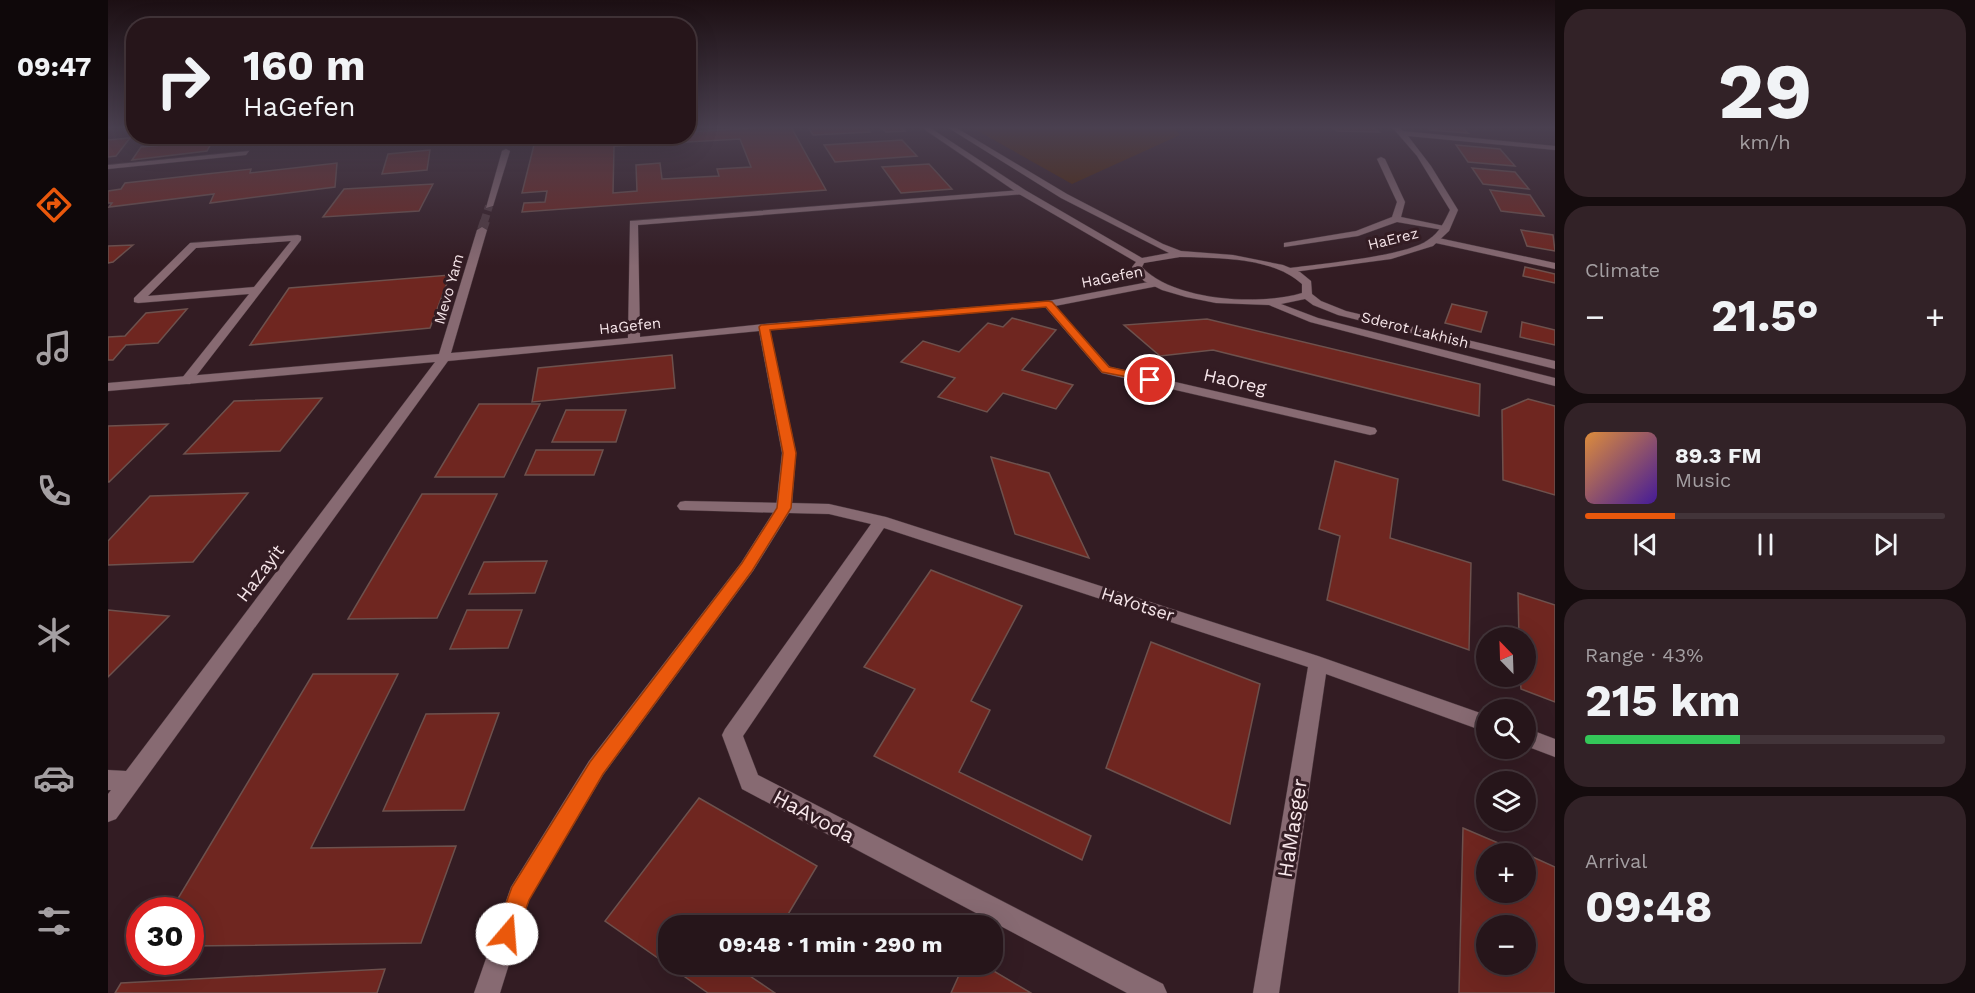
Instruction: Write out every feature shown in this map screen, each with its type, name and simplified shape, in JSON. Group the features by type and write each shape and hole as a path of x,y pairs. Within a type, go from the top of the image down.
{"street":[{"path":"489,206 499,173"},
{"path":"994,173 1140,261 1180,254 1230,257 1290,271 1308,283 1310,289 1307,295 1287,302 1269,303 1209,297 1170,290 1154,284 1139,273 1137,267 1140,261"},
{"path":"1027,173 1064,196 1180,254"},
{"path":"1388,173 1401,202 1396,219"},
{"path":"1287,245 1358,233 1396,219 1446,229 1454,210 1432,173"},
{"path":"633,341 633,223 1022,192"},
{"name":"HaErez","path":"1290,271 1391,256 1430,244 1446,229"},
{"name":"Mevo Yam","path":"444,358 482,230"},
{"path":"186,381 298,238 193,245 138,300 255,290"},
{"path":"1434,240 1555,266"},
{"name":"HaGefen","path":"108,387 633,341 764,327 1048,304 1154,284"},
{"name":"Sderot Lakhish","path":"1307,295 1317,303 1342,313 1555,365"},
{"name":"Sderot Lakhish","path":"1269,303 1314,320 1555,382"},
{"name":"HaOreg","path":"1048,304 1106,370 1371,431"},
{"path":"488,993 519,895 596,768 747,567 784,508 789,453 764,327"},
{"name":"HaZayit","path":"108,812 444,358"},
{"name":"HaYotser","path":"685,506 829,509 881,521 1318,663 1476,719"},
{"name":"HaAvoda","path":"881,521 732,735 750,782 1154,993"},
{"name":"HaMasger","path":"1266,993 1318,663"},
{"path":"1536,741 1555,748"},
{"path":"108,780 130,781"}],"shaded area":[{"path":"1053,173 1095,173 1072,184"}],"building":[{"path":"212,173 336,173 335,187 210,203 214,194 109,207 112,203 108,203 108,191 121,189 125,183"},
{"path":"527,173 613,173 613,193 637,191 636,173 661,173 662,179 719,176 718,173 817,173 826,190 522,212 524,203 545,202 547,191 522,193"},
{"path":"887,173 938,173 952,189 901,193"},
{"path":"1476,173 1516,173 1529,189 1483,184"},
{"path":"433,184 419,211 323,217 344,189"},
{"path":"1490,190 1530,195 1544,216 1501,211"},
{"path":"1521,230 1553,235 1555,251 1527,246"},
{"path":"133,245 113,262 108,263 108,246"},
{"path":"1525,267 1555,274 1555,283 1523,276"},
{"path":"450,275 430,328 250,345 289,288"},
{"path":"1452,304 1487,312 1481,332 1445,323"},
{"path":"187,309 158,343 126,345 113,360 108,360 108,337 125,336 146,313"},
{"path":"1012,318 1056,330 1022,370 1073,385 1056,409 1003,393 987,412 938,397 955,378 901,362 923,341 959,352 988,323 1003,327"},
{"path":"1207,319 1480,384 1479,416 1213,350 1160,356 1124,325"},
{"path":"1522,322 1555,330 1555,345 1520,337"},
{"path":"672,355 675,388 532,402 538,368"},
{"path":"322,398 280,451 184,454 234,401"},
{"path":"1528,399 1555,406 1555,495 1503,480 1502,410"},
{"path":"479,404 540,404 504,477 435,477"},
{"path":"566,410 626,410 616,442 552,442"},
{"path":"168,424 109,482 108,482 108,426"},
{"path":"536,450 603,450 594,475 525,475"},
{"path":"991,457 1049,473 1089,558 1015,534"},
{"path":"1335,461 1398,479 1390,538 1471,563 1469,650 1327,600 1340,536 1319,529"},
{"path":"248,493 193,562 108,565 108,541 150,496"},
{"path":"422,494 497,494 437,618 348,619"},
{"path":"547,561 535,593 469,594 484,562"},
{"path":"931,570 1022,606 971,701 990,710 959,772 1091,836 1082,860 874,756 915,689 864,667"},
{"path":"1518,593 1555,605 1555,702 1521,689 1521,687 1536,687 1536,627 1519,627"},
{"path":"108,610 169,616 108,677"},
{"path":"467,610 522,610 508,648 450,649"},
{"path":"1151,642 1260,684 1230,824 1106,768"},
{"path":"313,674 398,674 311,848 456,846 421,943 204,946 204,897 179,897"},
{"path":"499,713 464,810 383,811 426,714"},
{"path":"699,798 817,866 788,915 658,915 658,958 605,921"},
{"path":"1463,828 1498,843 1476,843 1476,903 1536,903 1536,858 1555,867 1555,993 1459,993"},
{"path":"385,969 377,993 115,993 121,983"},
{"path":"682,975 751,975 775,993 708,993"},
{"path":"959,975 1001,975 1031,993 951,993"}],"tunnel":[{"path":"484,222 489,206"},
{"path":"482,230 485,221"}],"route":[{"path":"507,934 519,895 596,768 747,567 784,508 789,453 764,327 1048,304 1106,370 1150,380"}]}
